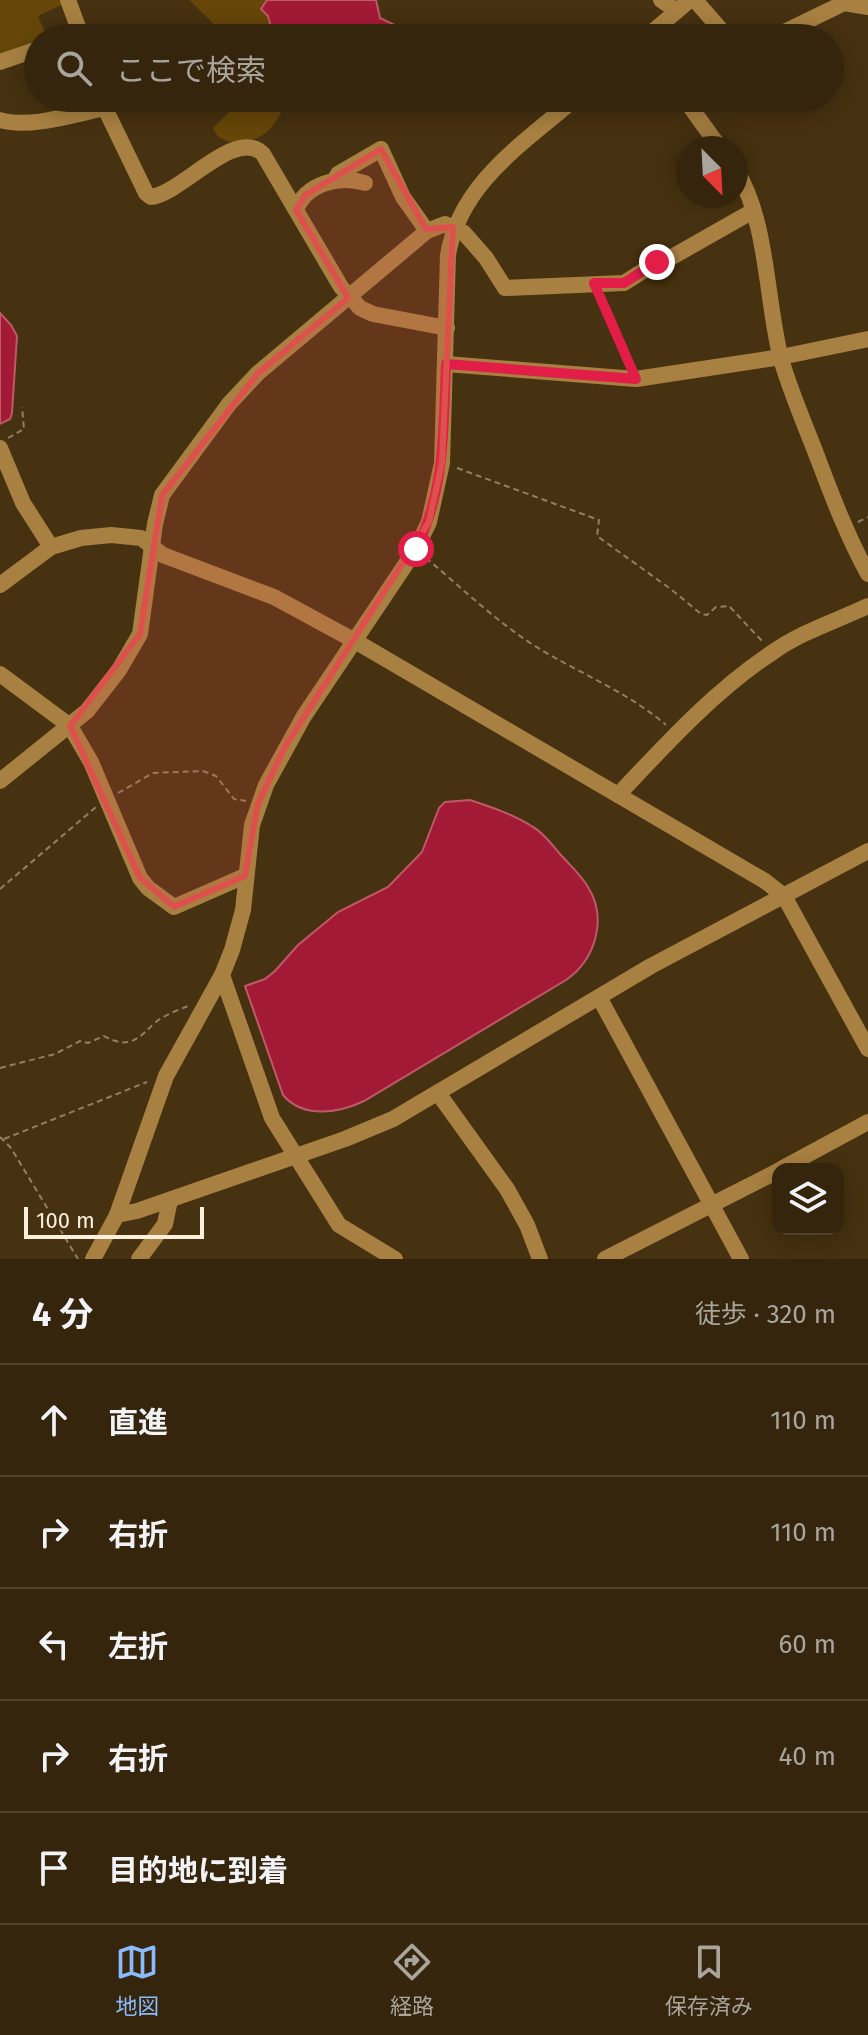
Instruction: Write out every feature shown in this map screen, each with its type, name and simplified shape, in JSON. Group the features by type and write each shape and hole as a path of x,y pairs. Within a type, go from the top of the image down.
{"street":[{"path":"68,0 74,24"},
{"path":"661,0 687,4 711,24"},
{"path":"799,24 842,2 868,7"},
{"path":"663,24 687,4"},
{"path":"0,62 24,54"},
{"path":"0,120 56,119 76,112"},
{"path":"106,112 146,193 151,197 169,192 237,148 257,148 341,287 360,308 373,314 447,328"},
{"path":"93,1259 117,1215 164,1083 222,975 238,931 252,825 266,785 298,726 416,549 429,522 442,463 448,255 453,227 484,178 560,112"},
{"path":"694,112 711,136"},
{"path":"334,181 338,174 381,149 403,197 427,231"},
{"path":"296,210 305,195 334,181 351,179 365,183"},
{"path":"748,196 781,357 845,530 868,574"},
{"path":"0,781 87,711 119,670 140,634 162,495 229,404 258,373 427,231 445,224 464,233 505,288 624,283 753,211"},
{"path":"446,364 636,379 781,357 868,339"},
{"path":"0,445 23,503 51,547"},
{"path":"0,585 51,547 81,538 111,535 141,538 163,555 274,597 355,641 765,881 784,896 868,1049"},
{"path":"618,795 676,734 772,652 868,606"},
{"path":"0,674 70,726 91,762 140,878 148,888 174,907 245,876"},
{"path":"117,1215 170,1200 370,1130 599,997 868,851"},
{"path":"222,975 268,1108 339,1225 395,1259"},
{"path":"599,997 741,1259"},
{"path":"438,1093 507,1189 527,1225 540,1259"},
{"path":"793,1163 868,1122"},
{"path":"605,1259 772,1174"},
{"path":"139,1259 165,1224 170,1200"}],"path":[{"path":"594,283 636,379"},
{"path":"0,445 24,429 22,407"},
{"path":"442,463 599,520 597,536 701,614 707,615 716,607 729,606 772,652"},
{"path":"416,549 541,650 653,714 676,734"},
{"path":"0,1068 55,1054 80,1041 88,1043 104,1036 132,1041 143,1036 157,1021 193,1003 203,1007"},
{"path":"78,1259 2,1138 151,1080 164,1083"}],"highlighted area":[{"path":"381,149 426,229 453,227 442,463 429,522 285,747 258,804 245,876 174,907 140,878 70,726 140,634 162,495 258,373 348,298 296,210 305,195"}],"shaded area":[{"path":"0,0 63,0 64,4 38,16 42,24 24,24 24,48 0,56"},
{"path":"189,0 267,0 261,9 270,24 212,22"},
{"path":"267,0 376,0 380,18 392,24 270,24 261,9"},
{"path":"229,112 281,112 268,131 246,141 230,142 217,135 213,128"},
{"path":"0,313 17,336 12,413 10,419 0,424"},
{"path":"470,800 511,815 537,830 585,883 594,899 597,925 591,950 584,962 566,980 364,1101 322,1112 291,1103 283,1095 245,986 265,979 298,945 338,912 388,887 422,852 439,808 445,802"}],"route":[{"path":"416,549 429,522 442,463 446,364 636,379 594,283 624,283 657,262"}]}
